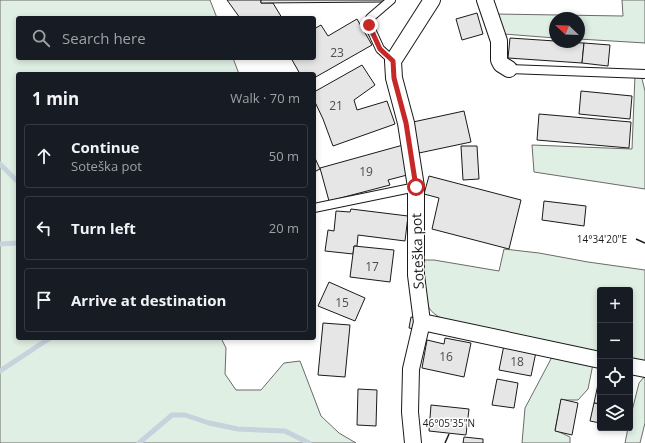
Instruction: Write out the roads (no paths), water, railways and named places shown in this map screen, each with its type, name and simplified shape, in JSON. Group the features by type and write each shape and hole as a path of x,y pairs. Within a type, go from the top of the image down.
{"street":[{"path":"393,61 432,0"},
{"path":"485,0 499,41 499,60 504,67 509,69"},
{"name":"Soteška pot","path":"393,61 394,78 406,123 416,187 416,275 422,322 411,369 410,412 413,443"},
{"path":"422,322 597,359"},
{"path":"633,367 645,369"}],"lane":[{"path":"391,0 370,18 369,25 380,49 393,61"},
{"path":"509,69 645,74"},
{"path":"316,208 416,187"}],"waterway":[{"path":"0,164 16,180"},
{"path":"0,244 16,243"},
{"path":"0,371 47,340"},
{"path":"139,443 172,415 185,415 209,423 238,429 285,431 309,443"}]}
